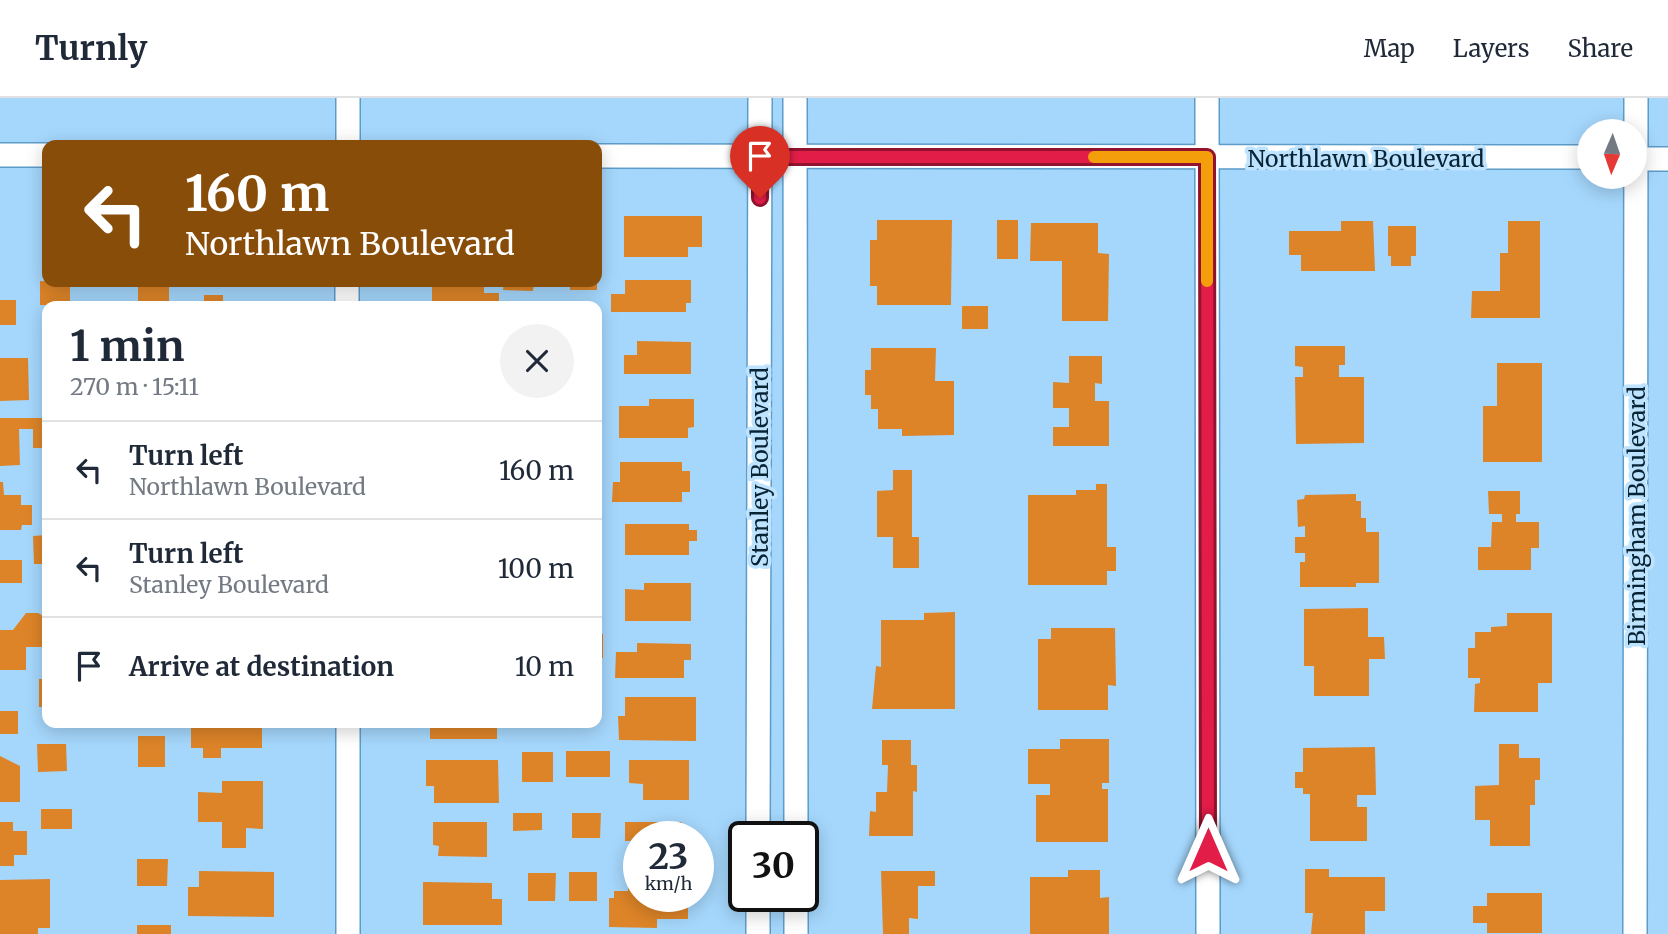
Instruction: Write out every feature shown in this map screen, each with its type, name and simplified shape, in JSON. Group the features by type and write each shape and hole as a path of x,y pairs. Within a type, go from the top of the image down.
{"street":[{"path":"348,98 348,140"},
{"name":"Stanley Boulevard","path":"758,821 760,98"},
{"name":"Stanley Boulevard","path":"795,98 796,821"},
{"path":"1207,98 1208,934"},
{"name":"Birmingham Boulevard","path":"1636,98 1636,119"},
{"path":"0,155 42,155"},
{"name":"Northlawn Boulevard","path":"602,156 1577,158"},
{"path":"1647,159 1668,159"},
{"name":"Birmingham Boulevard","path":"1635,189 1635,934"},
{"path":"759,606 796,606"},
{"path":"348,728 348,934"},
{"path":"758,912 758,934"},
{"path":"796,912 796,934"}],"building":[{"path":"624,216 702,216 702,247 688,247 688,257 624,257"},
{"path":"877,220 952,220 951,305 877,305 877,286 870,286 870,240 877,240"},
{"path":"997,220 1018,220 1018,259 997,259"},
{"path":"1341,221 1373,221 1375,271 1301,271 1301,255 1289,255 1289,231 1341,231"},
{"path":"1508,221 1540,221 1540,318 1471,318 1472,291 1500,291 1500,253 1508,253"},
{"path":"1031,223 1098,223 1098,253 1109,254 1108,321 1062,321 1062,261 1030,261"},
{"path":"1388,226 1416,226 1416,256 1411,256 1411,266 1391,266 1391,256 1388,256"},
{"path":"625,280 691,280 691,303 686,303 686,312 611,312 611,294 625,294"},
{"path":"40,281 42,287 70,287 70,301 42,301 40,305"},
{"path":"138,287 169,287 169,301 138,301"},
{"path":"432,287 484,287 484,293 499,293 499,301 432,301"},
{"path":"503,287 533,287 533,291 503,290"},
{"path":"570,287 597,287 597,290 570,290"},
{"path":"204,295 223,295 223,301 204,301"},
{"path":"0,300 16,300 16,325 0,325"},
{"path":"962,306 988,306 988,329 962,329"},
{"path":"637,341 691,342 691,374 624,374 624,355 637,355"},
{"path":"1295,346 1345,346 1345,365 1339,365 1339,377 1364,377 1364,443 1296,444 1295,377 1303,377 1303,367 1295,366"},
{"path":"871,348 936,348 935,381 954,381 954,435 902,436 902,429 878,429 878,409 871,409 871,395 865,395 865,370 871,370"},
{"path":"1069,356 1102,356 1102,384 1095,383 1095,401 1109,401 1109,446 1053,446 1053,427 1069,427 1069,408 1053,408 1053,382 1069,383"},
{"path":"0,358 28,358 29,400 0,401"},
{"path":"1497,363 1542,363 1542,462 1483,462 1483,406 1497,406"},
{"path":"649,399 694,399 694,427 688,428 688,438 619,438 619,406 649,406"},
{"path":"0,418 42,418 42,448 33,448 33,429 19,429 20,465 0,466"},
{"path":"620,462 682,462 682,471 690,471 690,492 682,492 682,502 612,502 613,482 620,482"},
{"path":"893,470 912,470 912,537 919,537 919,568 893,568 893,537 877,537 877,491 893,490"},
{"path":"0,482 3,482 4,495 21,495 21,505 32,505 32,525 22,525 21,530 0,530"},
{"path":"1096,484 1107,484 1107,547 1116,547 1116,571 1107,571 1107,585 1028,585 1028,495 1076,495 1076,490 1096,490"},
{"path":"1488,491 1520,491 1520,514 1516,514 1516,522 1539,522 1539,548 1531,548 1531,570 1478,570 1478,547 1491,547 1492,522 1502,522 1502,514 1489,514"},
{"path":"1356,494 1356,501 1361,501 1361,518 1366,518 1366,532 1379,532 1379,583 1356,583 1356,587 1300,587 1300,562 1305,562 1305,553 1295,553 1295,537 1305,537 1305,526 1298,527 1297,500 1304,499 1305,495"},
{"path":"625,524 689,524 689,530 697,530 697,541 689,541 689,555 625,555"},
{"path":"42,535 42,564 34,564 33,536"},
{"path":"0,560 22,560 22,583 0,583"},
{"path":"644,583 691,583 691,621 625,621 625,589 644,590"},
{"path":"1368,608 1368,637 1384,637 1385,659 1369,659 1369,696 1314,696 1314,666 1304,666 1304,609"},
{"path":"955,612 955,709 872,709 876,666 881,667 881,620 924,620 924,613"},
{"path":"26,613 42,615 42,647 26,647 26,670 0,670 0,630 13,630"},
{"path":"1507,613 1552,613 1552,683 1538,683 1538,712 1474,712 1475,684 1480,683 1480,678 1468,678 1468,648 1475,648 1475,632 1491,632 1491,627 1507,626"},
{"path":"1051,628 1115,628 1116,686 1108,685 1108,710 1038,710 1038,639 1051,639"},
{"path":"637,643 691,644 691,660 684,660 684,678 615,678 616,652 637,652"},
{"path":"39,679 42,679 42,707 39,707"},
{"path":"625,697 696,697 696,741 619,740 618,716 625,716"},
{"path":"0,711 18,711 18,734 0,734"},
{"path":"191,728 262,728 262,748 221,748 221,758 203,758 203,748 191,748"},
{"path":"430,728 497,728 497,739 430,739"},
{"path":"138,736 165,736 165,767 138,767"},
{"path":"1060,739 1109,739 1109,783 1102,783 1102,789 1108,789 1108,842 1036,842 1036,795 1050,795 1050,784 1028,784 1028,749 1060,749"},
{"path":"882,740 911,740 911,765 917,765 917,792 913,791 913,836 869,836 870,811 876,812 876,792 887,792 888,765 882,765"},
{"path":"37,744 66,744 67,771 38,772"},
{"path":"1499,744 1519,744 1519,758 1540,758 1540,780 1535,780 1535,805 1530,805 1530,846 1490,846 1490,820 1475,820 1475,786 1499,785"},
{"path":"1375,747 1376,795 1357,795 1357,807 1367,807 1367,841 1310,841 1310,794 1303,794 1303,788 1295,788 1295,772 1303,772 1303,748"},
{"path":"566,751 610,751 610,777 566,777"},
{"path":"522,752 553,752 553,782 522,782"},
{"path":"0,756 20,766 20,802 0,802"},
{"path":"426,760 498,760 499,803 434,803 434,786 426,786"},
{"path":"629,760 689,760 689,800 643,800 643,784 629,783"},
{"path":"222,781 263,781 263,829 246,828 246,848 222,848 222,822 198,822 198,792 222,793"},
{"path":"41,809 72,809 72,829 41,829"},
{"path":"513,813 542,813 542,830 513,831"},
{"path":"572,813 601,813 600,838 572,838"},
{"path":"0,822 13,822 13,831 27,831 27,855 14,855 14,866 0,866"},
{"path":"433,822 487,822 487,857 438,856 439,846 433,845"},
{"path":"137,859 168,859 167,886 137,886"},
{"path":"1305,869 1329,869 1329,877 1385,877 1385,911 1365,911 1365,934 1311,934 1313,913 1305,913"},
{"path":"1068,870 1100,870 1100,898 1109,897 1109,934 1030,934 1030,877 1068,877"},
{"path":"199,871 274,872 274,917 188,916 188,887 199,887"},
{"path":"881,871 935,871 935,886 918,886 918,919 909,918 909,934 883,934"},
{"path":"569,872 597,872 597,901 569,901"},
{"path":"528,873 556,873 555,901 528,901"},
{"path":"50,879 50,928 38,928 38,934 0,934 0,880"},
{"path":"423,882 492,883 492,899 502,899 502,925 423,925"},
{"path":"614,891 623,891 623,912 688,912 688,919 657,919 657,928 609,927 609,898 614,898"},
{"path":"1487,893 1542,893 1542,933 1487,933 1487,923 1473,923 1473,906 1487,906"},
{"path":"137,925 171,925 171,934 137,934"}],"slow traffic":[{"path":"1094,157 1207,157 1207,281"}],"route":[{"path":"760,198 760,157 1207,157 1208,850"}]}
